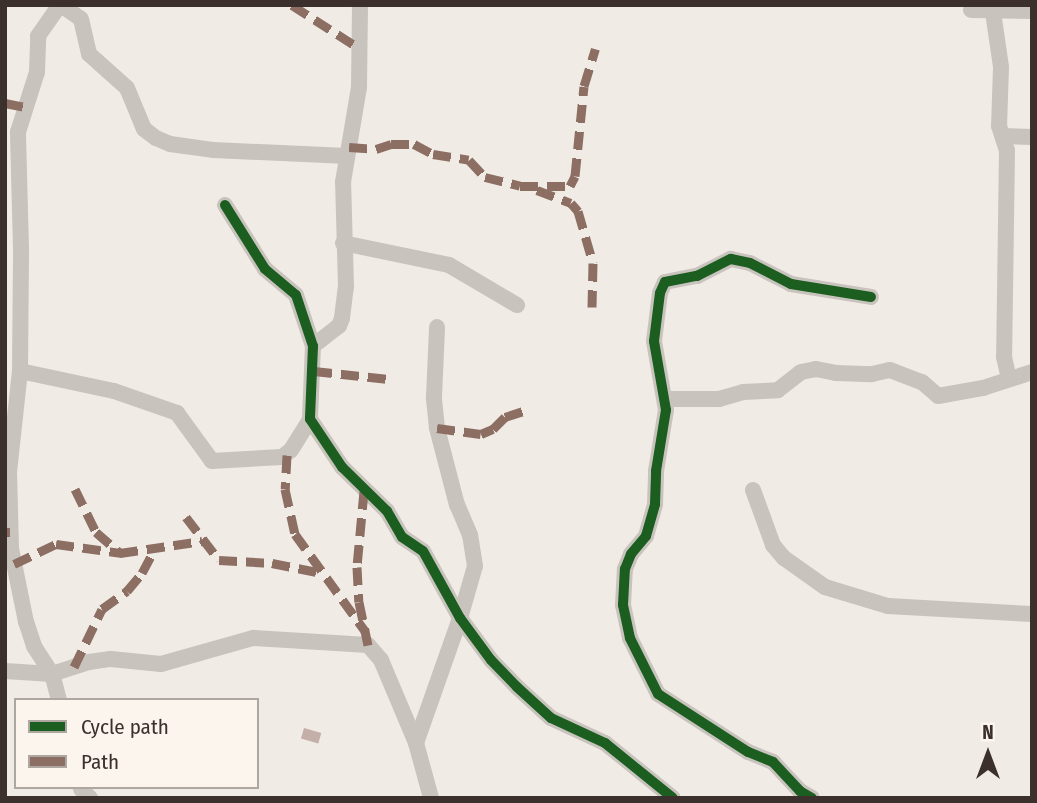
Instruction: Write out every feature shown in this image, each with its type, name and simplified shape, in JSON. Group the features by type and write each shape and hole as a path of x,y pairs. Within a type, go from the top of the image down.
{"street":[{"path":"58,698 52,674 29,632 11,548 9,472 15,361 13,248 18,132 37,72 38,36 61,5 81,19 89,54 127,88 144,129 170,144 213,150 347,156"},
{"path":"313,346 341,322 346,287 343,181 359,87 360,5"},
{"path":"971,10 1032,10"},
{"path":"993,12 1001,67 999,118 1007,150 1004,357 1009,378"},
{"path":"1003,136 1032,137"},
{"path":"15,361 177,413 212,461 282,457 291,450 310,419 313,346 296,295 265,269 225,205"},
{"path":"343,243 449,265 517,305"},
{"path":"812,798 800,791 773,762 748,752 664,700 629,638 623,605 625,569 631,554 651,526 665,431 665,399 654,341 660,293 665,282 696,276 726,259 740,259 791,284 871,297"},
{"path":"416,743 460,618 475,555 457,505 437,428 434,397 437,327"},
{"path":"665,399 719,399 743,392 778,390 801,372 816,369 836,373 872,374 890,370 922,382 938,396 983,388 1032,372"},
{"path":"310,419 342,467 387,511 402,537 423,551 460,618 491,660 551,718 605,743 673,798"},
{"path":"752,490 773,545 784,558 825,587 888,606 1032,614"},
{"path":"5,671 52,674 98,660 161,664 253,638 369,645 381,660 416,743 431,798"}],"building":[{"path":"304,728 321,733 318,744 301,739"}],"marked path":[{"path":"292,5 359,48"},
{"path":"349,147 376,149 391,144 414,144 433,154 469,160 485,177 520,186 570,186 575,176 584,86 595,49"},
{"path":"5,103 25,107"},
{"path":"537,190 571,203 578,211 593,263 592,307"},
{"path":"314,371 389,379"},
{"path":"437,428 481,434 493,429 505,417 527,410"},
{"path":"287,455 285,489 295,534 366,632"},
{"path":"75,489 96,532 120,553 202,541"},
{"path":"364,491 357,567 359,602 368,645"},
{"path":"186,517 219,560 272,563 322,573"},
{"path":"5,532 10,532"},
{"path":"14,564 56,544 122,553"},
{"path":"74,667 102,609 127,591 142,573 156,547"}],"cycle path":[{"path":"225,205 265,269 296,295 313,346 310,419 342,467 387,511 402,537 423,551 460,618 491,660 517,687 551,718 605,743 673,798"},
{"path":"812,798 800,791 773,762 748,752 658,694 630,638 623,605 625,569 631,554 646,536 655,504 656,471 666,410 654,341 660,293 665,282 697,276 731,259 750,263 791,284 871,297"}]}
